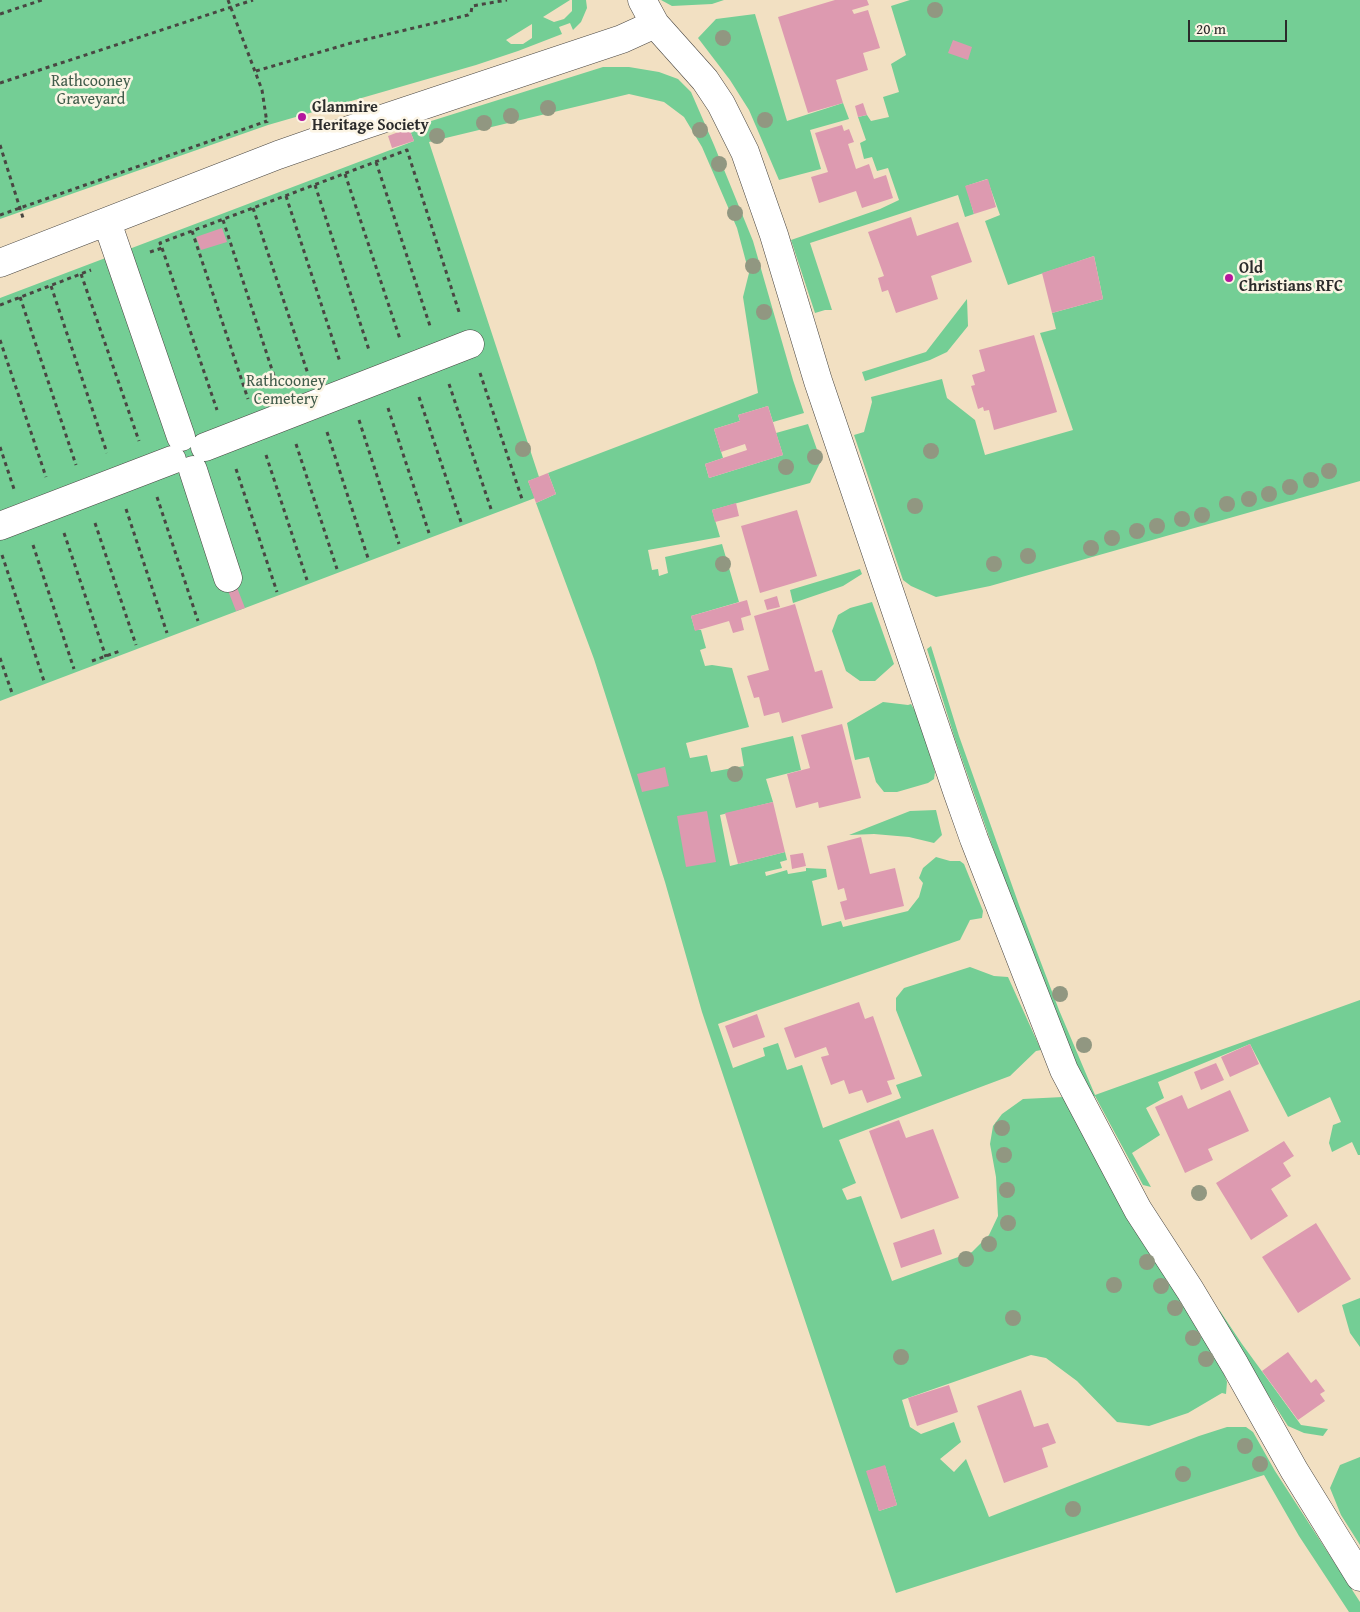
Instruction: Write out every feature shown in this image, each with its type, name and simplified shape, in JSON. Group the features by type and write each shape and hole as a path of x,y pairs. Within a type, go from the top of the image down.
{"street":[{"path":"642,0 655,24 705,80 721,104 745,152 774,235 818,381 974,840 1064,1070 1138,1210 1190,1290 1294,1470 1360,1577"},
{"path":"0,263 278,155 622,40 655,24"},
{"path":"107,222 188,454 228,578"},
{"path":"12,521 470,344"}],"path":[{"path":"0,14 42,0"},
{"path":"0,215 20,210 267,123 262,90 256,71 228,0"},
{"path":"0,83 253,0"},
{"path":"256,71 351,43 468,15 472,6 507,0"},
{"path":"0,147 20,210"},
{"path":"0,305 101,266 103,272 122,265 133,258 162,248 160,243 407,150 522,499"},
{"path":"0,447 12,521 74,669"},
{"path":"0,550 44,681"},
{"path":"92,662 120,651"},
{"path":"0,658 12,693"}],"green space":[{"name":"Rathcooney Graveyard","path":"0,0 570,0 543,17 554,22 564,19 572,11 572,0 586,0 587,8 581,22 573,30 570,23 559,27 562,34 518,51 476,65 268,125 0,219","holes":["532,24 532,38 523,44 511,44 506,40"]},
{"path":"661,0 724,0 712,4 672,6"},
{"name":"Old Christians RFC","path":"910,0 1360,0 1360,481 990,586 936,597 911,586 903,580 854,435 864,432 872,402 871,397 942,379 947,398 975,420 985,455 1073,430 1040,333 1056,329 1052,313 1103,299 1094,256 1008,285 985,221 1000,215 987,179 966,186 974,214 965,217 958,195 810,243 832,310 815,313 791,240 880,209 899,200 888,168 877,171 872,157 864,159 860,143 866,140 858,117 867,115 871,121 889,117 883,97 899,92 891,64 906,55 891,6"},
{"path":"755,14 787,121 843,103 849,119 810,130 821,169 779,180 749,110 730,80 698,38 716,19"},
{"name":"Rathcooney Cemetery","path":"603,67 629,67 659,72 678,79 691,92 753,241 804,413 773,422 768,406 738,415 740,421 714,429 723,458 705,464 709,478 783,455 776,433 808,424 821,461 810,483 712,510 720,537 648,550 652,570 658,569 659,576 668,573 665,557 722,544 739,602 691,616 695,630 701,630 706,648 700,650 705,666 712,665 732,668 749,727 686,743 690,758 707,755 711,772 744,766 741,748 793,736 801,770 766,779 773,802 720,815 730,866 785,852 787,860 780,862 782,868 765,872 766,876 787,870 788,874 806,871 806,868 826,869 827,877 812,881 822,926 841,921 843,927 908,911 919,897 923,883 919,878 923,868 936,857 950,861 960,861 964,864 983,911 982,918 970,920 960,940 718,1024 733,1068 765,1056 763,1048 778,1043 787,1070 802,1065 823,1128 901,1098 896,1085 922,1076 896,1010 896,998 904,988 970,967 994,976 1008,977 1041,1050 1036,1051 1010,1076 839,1140 856,1183 842,1189 847,1200 861,1196 892,1281 972,1252 989,1235 998,1216 996,1177 990,1144 993,1126 1002,1114 1023,1099 1063,1097 1221,1365 1227,1382 1226,1394 1222,1393 1188,1413 1149,1426 1117,1422 1077,1381 1046,1358 1031,1355 902,1400 910,1427 921,1434 954,1422 961,1442 940,1459 954,1472 966,1459 989,1517 1199,1436 1227,1427 1246,1427 1253,1432 1275,1471 1360,1602 1360,1612 1349,1612 1299,1536 1264,1475 896,1593 702,1012 665,882 594,659 536,503 556,494 548,473 758,393 743,297 749,273 737,228 702,147 684,117 664,102 629,94 429,142 539,477 528,481 535,498 0,701 0,298 414,141 409,128","holes":["885,1466 897,1505 879,1511 867,1471"]},
{"path":"967,299 968,326 947,352 930,360 865,381 862,372 926,352"},
{"path":"860,569 862,574 843,586 793,603 790,590"},
{"path":"872,602 894,664 875,681 860,681 846,671 832,631 838,615 850,608"},
{"path":"931,646 959,736 1019,905 1059,1010 1095,1095 1360,1000 1360,1155 1358,1155 1352,1142 1332,1152 1329,1143 1333,1125 1341,1122 1330,1097 1288,1117 1250,1044 1158,1082 1164,1098 1146,1108 1160,1135 1132,1153 1151,1187 1143,1185 1095,1096 1088,1098 1014,908 955,739 927,649"},
{"path":"883,702 911,704 918,716 935,772 934,779 928,783 897,792 884,792 876,782 869,757 855,760 847,723"},
{"path":"936,810 942,835 934,843 909,837 874,834 849,835 910,811"},
{"path":"1360,1298 1360,1347 1350,1333 1342,1305"},
{"path":"1220,1311 1301,1425 1328,1429 1323,1436 1304,1433 1288,1426 1217,1315"},
{"path":"1360,1457 1360,1545 1341,1515 1330,1488 1340,1465"}],"building":[{"path":"835,0 867,0 869,5 852,10 854,14 868,10 880,48 863,53 868,70 836,80 843,103 808,113 778,17"},
{"path":"953,40 972,47 968,60 948,53"},
{"path":"863,103 867,115 858,117 855,106"},
{"path":"842,125 844,131 849,129 854,142 848,144 856,169 869,164 874,179 886,175 893,198 862,208 856,191 819,203 811,177 828,172 815,133"},
{"path":"409,128 414,141 392,148 388,136"},
{"path":"988,179 996,207 974,214 965,186"},
{"path":"911,217 917,236 958,222 972,262 931,276 938,299 896,313 888,290 882,292 878,278 884,276 868,232"},
{"path":"222,228 227,242 201,250 196,237"},
{"path":"1094,256 1103,299 1052,313 1042,273"},
{"path":"1034,335 1057,412 994,430 989,410 984,411 983,407 978,409 971,386 975,385 972,375 985,371 979,350"},
{"path":"768,406 783,455 709,478 705,464 747,450 745,444 721,452 714,429 740,421 738,415"},
{"path":"548,473 556,494 536,503 528,481"},
{"path":"736,503 739,516 715,522 712,510"},
{"path":"797,510 817,576 760,593 741,526"},
{"path":"236,585 245,608 236,611 227,588"},
{"path":"777,596 780,607 767,610 764,600"},
{"path":"747,600 751,615 741,618 744,630 733,633 729,621 695,631 691,616"},
{"path":"795,604 815,672 822,670 833,708 782,723 779,712 764,716 759,697 754,698 747,676 769,670 754,616"},
{"path":"842,724 861,798 819,808 818,802 796,808 787,774 810,768 801,735"},
{"path":"665,767 669,786 642,792 637,774"},
{"path":"773,802 785,852 738,864 725,813"},
{"path":"707,811 716,862 686,867 677,816"},
{"path":"861,837 870,874 895,868 904,906 845,920 840,902 847,900 844,888 838,890 827,846"},
{"path":"803,853 806,866 792,869 790,855"},
{"path":"859,1002 865,1019 873,1016 895,1079 887,1081 892,1094 867,1103 862,1090 849,1094 844,1080 831,1085 821,1057 829,1055 826,1047 795,1058 784,1028"},
{"path":"757,1014 765,1037 733,1048 725,1026"},
{"path":"1250,1044 1259,1064 1230,1077 1221,1057"},
{"path":"1216,1063 1224,1080 1201,1090 1194,1072"},
{"path":"1230,1090 1249,1131 1208,1149 1213,1160 1185,1173 1155,1107 1182,1095 1188,1109"},
{"path":"899,1120 906,1138 933,1129 959,1198 901,1219 869,1131"},
{"path":"1284,1141 1294,1156 1283,1163 1291,1176 1271,1189 1288,1216 1251,1240 1216,1183"},
{"path":"1316,1223 1351,1279 1298,1313 1262,1257"},
{"path":"934,1229 942,1254 901,1268 893,1243"},
{"path":"1288,1352 1311,1383 1316,1379 1325,1391 1320,1394 1325,1401 1298,1420 1262,1371"},
{"path":"949,1385 958,1412 917,1426 908,1398"},
{"path":"1021,1390 1034,1427 1048,1423 1056,1443 1042,1448 1048,1467 1004,1483 977,1406"},
{"path":"885,1465 897,1505 879,1511 866,1471"}],"place":[{"name":"Glanmire Heritage Society","path":"302,117"},
{"name":"Old Christians RFC","path":"1229,278"}]}
